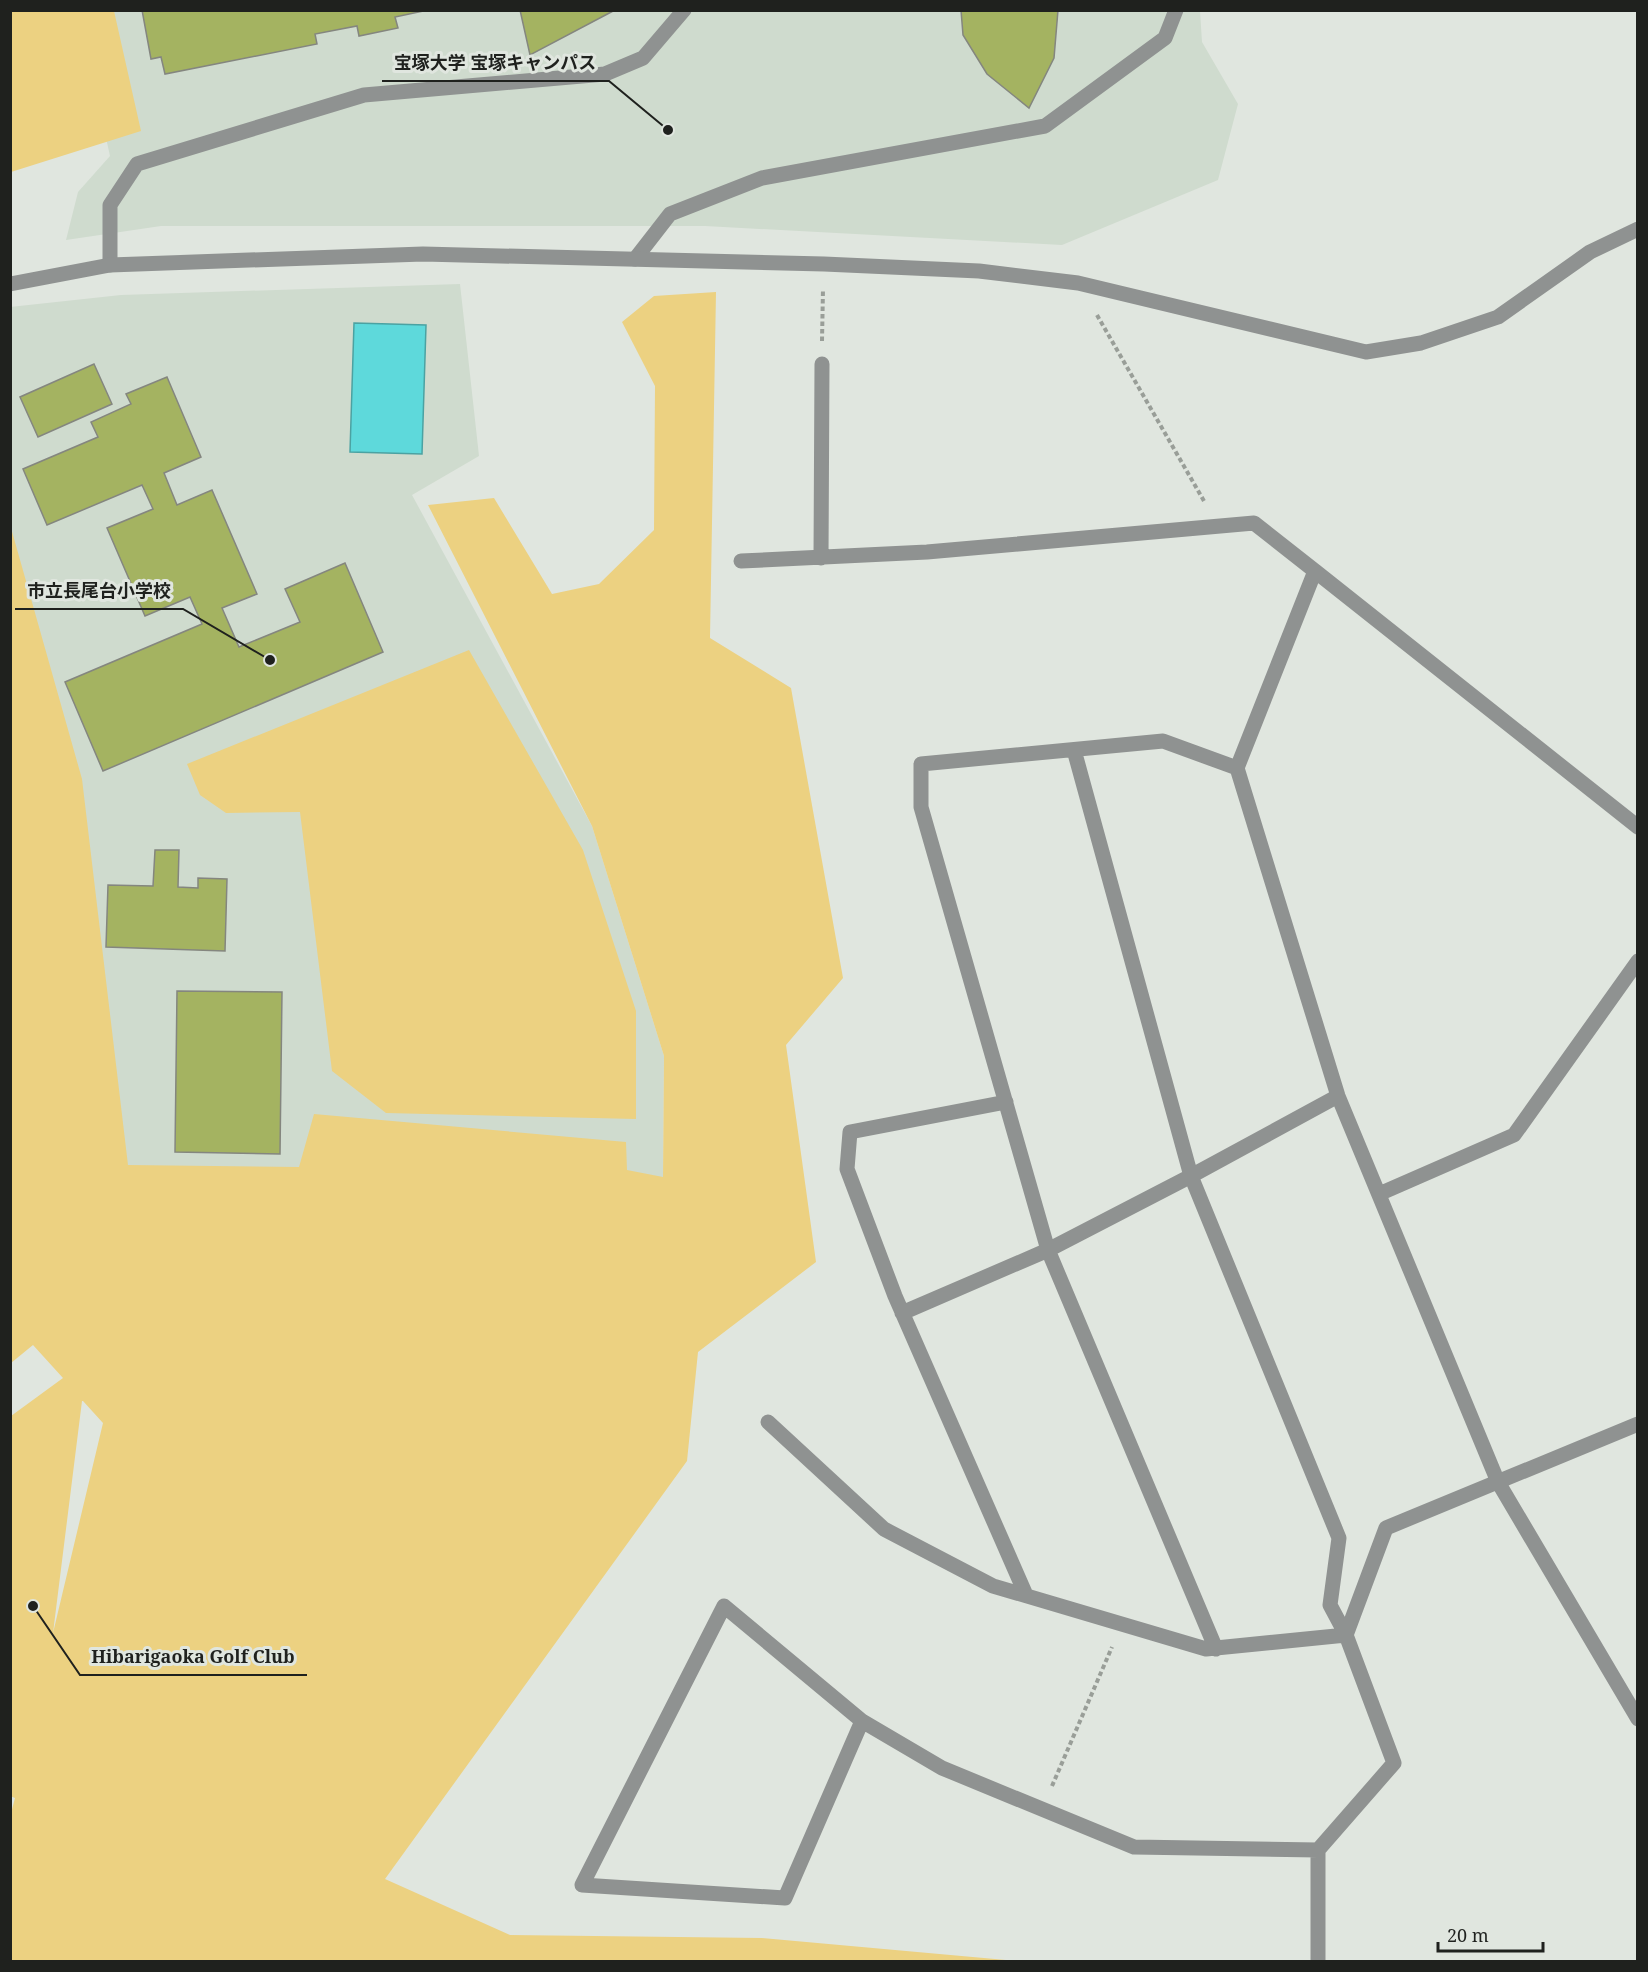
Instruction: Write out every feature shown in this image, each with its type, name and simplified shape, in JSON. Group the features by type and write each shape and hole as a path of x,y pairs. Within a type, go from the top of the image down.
{"street":[{"path":"110,265 110,205 137,164 364,95 605,74 643,58 684,10"},
{"path":"635,259 670,214 762,178 1045,126 1165,38 1176,10"},
{"path":"10,284 110,265 423,254 824,264 980,271 1078,283 1366,352 1420,343 1498,317 1590,252 1638,229"},
{"path":"821,558 822,364"},
{"path":"741,561 927,552 1254,523 1638,827"},
{"path":"1315,572 1237,768 1338,1096 1498,1482 1638,1719"},
{"path":"1216,1649 1048,1250 921,807 921,764 1163,741 1237,768"},
{"path":"1074,750 1191,1176 1340,1538 1330,1605 1346,1635 1394,1763 1318,1850 1318,1962"},
{"path":"1379,1194 1514,1135 1638,961"},
{"path":"902,1313 1048,1250 1338,1096"},
{"path":"1006,1102 850,1132 847,1169 902,1313 1026,1595"},
{"path":"768,1422 884,1529 993,1586 1206,1649 1346,1635"},
{"path":"1346,1635 1386,1528 1638,1424"},
{"path":"862,1721 785,1898 582,1885 724,1606 862,1721 942,1768 1134,1847 1318,1850"}],"path":[{"path":"822,364 824,264"},
{"path":"1078,283 1218,526"},
{"path":"1042,1809 1121,1624"}],"shaded area":[{"path":"11,10 114,11 141,131 11,172"},
{"path":"78,11 1200,11 1202,42 1238,104 1218,180 1062,245 705,226 161,226 66,240 78,192 110,156"},
{"path":"460,284 479,456 412,495 592,826 664,1056 663,1177 126,1201 11,569 10,307 121,295"},
{"path":"716,292 710,638 791,688 843,978 786,1045 816,1262 698,1352 687,1461 385,1879 510,1935 762,1938 1017,1961 11,1961 10,1817 15,1798 10,1796 11,1416 63,1378 33,1345 11,1363 11,528 82,779 128,1165 299,1167 314,1114 626,1142 627,1170 663,1177 664,1056 592,826 428,505 494,498 552,594 599,584 654,530 655,386 622,322 654,296","holes":["82,1401 103,1423 53,1633"]},
{"path":"469,650 583,850 636,1011 636,1119 386,1113 332,1071 300,812 226,813 200,795 187,764"}],"water":[{"path":"354,323 426,325 422,454 350,452"}],"building":[{"path":"142,10 428,10 395,17 398,28 359,36 357,26 315,34 317,44 165,74 161,57 151,59"},
{"path":"520,10 615,10 530,55"},
{"path":"961,10 1058,10 1054,58 1029,108 987,74 963,35"},
{"path":"94,364 112,404 38,437 20,397"},
{"path":"167,377 201,457 164,473 177,505 212,490 257,594 222,608 239,647 300,622 285,589 345,563 383,652 103,771 65,682 202,624 190,597 145,616 107,528 153,509 142,485 47,525 23,469 98,437 91,422 131,404 126,394"},
{"path":"155,850 179,850 178,887 198,888 198,878 227,879 225,951 106,947 108,885 153,886"},
{"path":"177,991 282,992 280,1154 175,1152"}],"place":[{"name":"宝塚大学 宝塚キャンパス","path":"668,130"},
{"name":"市立長尾台小学校","path":"270,660"},
{"name":"Hibarigaoka Golf Club","path":"33,1606"}]}
